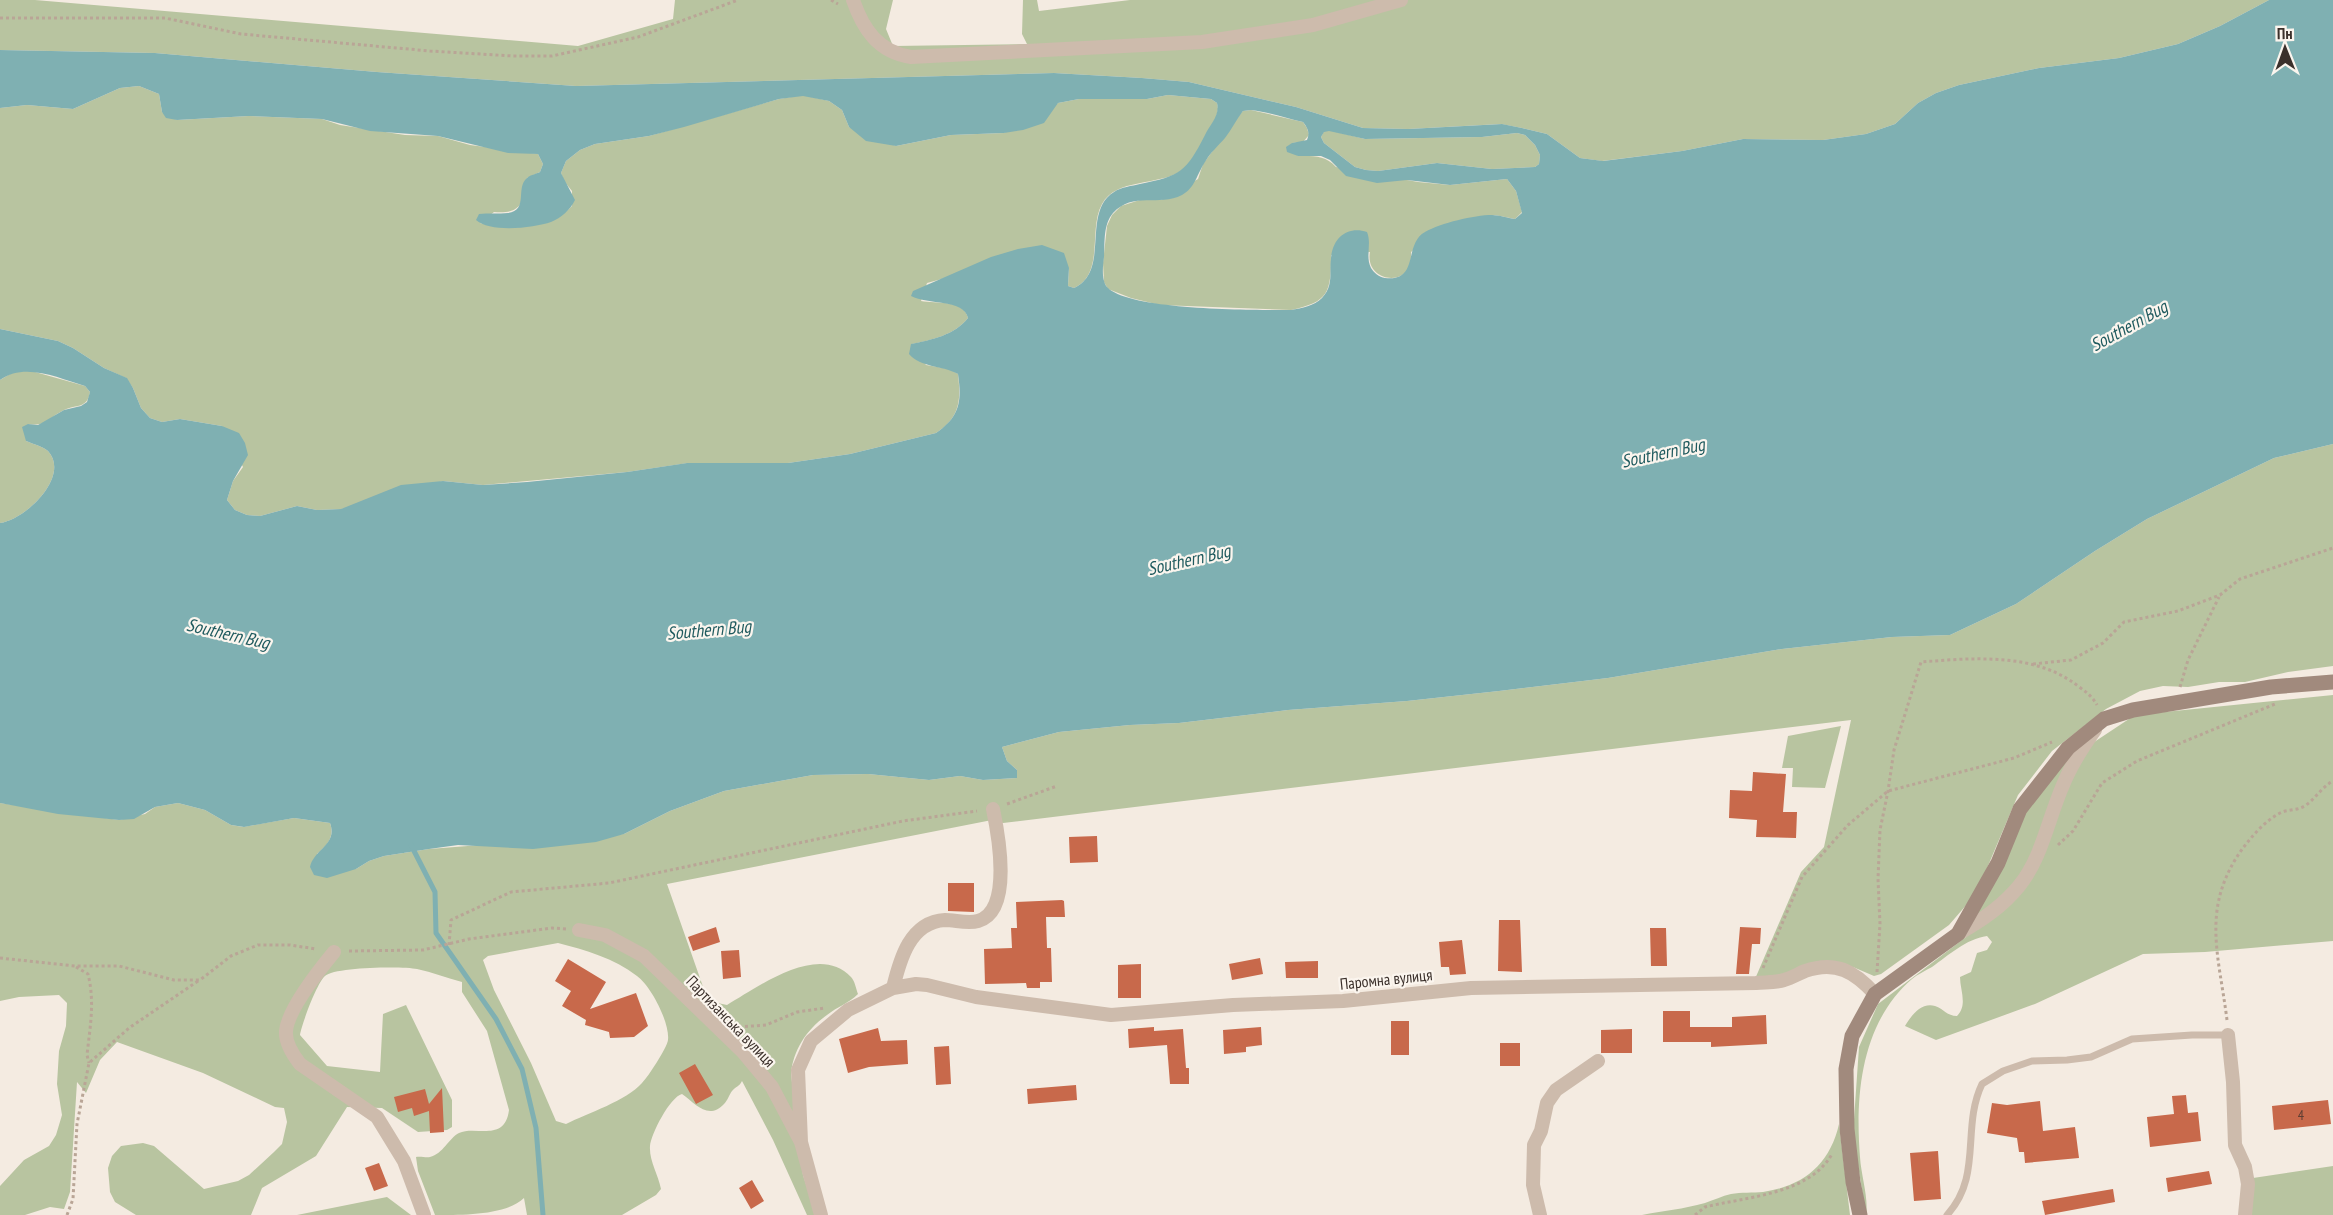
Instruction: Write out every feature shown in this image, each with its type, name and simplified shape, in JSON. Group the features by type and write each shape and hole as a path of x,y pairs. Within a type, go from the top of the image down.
{"street":[{"path":"853,0 859,19 875,41 893,53 911,57 1202,42 1313,25 1401,0"},
{"path":"1958,934 1998,863 2020,808 2068,748 2104,719 2133,710 2176,702 2271,687 2333,682"},
{"path":"1860,1215 1846,1129 1846,1069 1852,1036 1875,994 1958,934 1987,917 2020,885 2031,867 2076,757 2104,719"},
{"path":"893,988 905,951 919,930 930,923 943,920 978,921 991,911 998,896 1000,884 1000,841 993,808"},
{"name":"Партизанська вулиця","path":"579,930 605,935 644,956 743,1052 772,1087 801,1142 821,1215"},
{"path":"334,952 314,977 289,1019 286,1032 291,1053 300,1064 377,1117 404,1161 424,1215"},
{"name":"Паромна вулиця","path":"801,1142 798,1070 811,1041 848,1010 893,988 927,985 976,998 1111,1014 1233,1005 1343,1001 1471,988 1756,983 1784,980 1807,970 1841,968 1854,974 1875,994"},
{"path":"2228,1035 2233,1082 2235,1145 2245,1167 2248,1184 2245,1215"},
{"path":"1540,1215 1533,1185 1534,1145 1541,1131 1546,1103 1556,1090 1598,1061"}],"lane":[{"path":"1947,1215 1962,1195 1968,1178 1974,1113 1982,1084 2003,1071 2032,1061 2091,1057 2132,1039 2228,1035"}],"path":[{"path":"0,18 165,18 253,35 430,51 552,56 638,38 738,0"},
{"path":"2030,664 2071,660 2103,643 2124,622 2178,611 2220,595 2240,579 2333,548"},
{"path":"2176,702 2188,660 2220,595"},
{"path":"1875,994 1880,924 1878,879 1880,830 1894,750 1921,662 1984,658 2030,664 2065,675 2093,697 2104,719"},
{"path":"2058,845 2073,831 2102,783 2138,761 2279,702"},
{"path":"1756,983 1785,921 1802,876 1848,825 1888,791 2014,758 2054,741"},
{"path":"2228,1035 2215,933 2216,906 2231,865 2254,833 2280,813 2299,809 2308,804 2323,786 2333,781"},
{"path":"449,945 451,920 511,892 609,883 903,821 993,808 1057,786"},
{"path":"89,1063 129,1028 231,956 258,945 290,945 334,952 423,950 469,939 552,928 579,930"},
{"path":"0,957 75,966 119,966 174,980 200,980"},
{"path":"67,1215 73,1200 77,1124 89,1063 87,1055 93,1006 88,974 75,966"},
{"path":"711,1021 726,1026 755,1027 781,1020 796,1012 819,1007 848,1010"},
{"path":"1695,1215 1705,1207 1796,1186 1820,1172 1846,1129"}],"green space":[{"path":"0,0 35,0 578,46 673,19 675,0 893,0 886,29 893,46 1027,44 1022,34 1023,0 1037,0 1039,11 1130,0 2269,0 2220,26 2178,44 2119,58 2039,68 1959,85 1936,93 1918,103 1895,124 1866,134 1823,140 1743,139 1682,151 1602,161 1580,158 1547,134 1501,124 1408,129 1363,128 1296,107 1189,82 1142,78 1054,73 576,86 155,53 0,50"},
{"path":"139,86 159,94 162,112 177,120 249,116 322,119 340,125 405,135 438,136 470,145 538,154 543,164 540,172 527,178 520,205 511,211 494,212 480,223 503,227 540,224 563,214 572,206 572,191 561,173 566,161 580,150 595,144 649,136 779,99 803,95 829,101 842,110 849,127 896,146 951,135 1004,133 1058,103 1079,99 1147,99 1168,95 1211,99 1217,103 1218,109 1216,118 1197,154 1181,171 1172,176 1127,186 1108,196 1098,214 1093,262 1084,281 1074,288 1068,286 1069,268 949,277 927,283 921,301 955,305 965,312 968,318 950,333 912,344 926,365 949,369 958,374 957,408 950,421 936,433 850,454 788,463 688,463 627,472 483,485 443,481 342,509 317,510 297,506 260,516 247,515 235,510 227,500 233,481 243,467 222,426 180,419 162,422 150,418 141,408 126,378 58,341 0,329 0,108 27,105 73,109 120,88"},
{"path":"1251,110 1303,122 1309,135 1303,142 1292,143 1298,156 1319,157 1328,160 1336,167 1418,182 1450,185 1507,179 1516,191 1522,212 1515,219 1495,215 1445,225 1411,252 1410,266 1405,273 1392,278 1378,274 1373,269 1370,252 1331,255 1330,278 1325,293 1313,303 1291,310 1160,305 1131,298 1108,289 1104,282 1103,263 1107,226 1112,215 1121,206 1143,199 1161,200 1198,179 1203,164 1237,118 1243,111"},
{"path":"1329,130 1365,139 1482,137 1517,133 1525,135 1535,145 1540,155 1539,164 1535,167 1492,169 1437,163 1378,171 1366,170 1355,167 1324,143 1321,137 1324,131"},
{"path":"28,370 85,386 90,392 84,404 64,410 44,423 28,424 26,441 48,451 54,461 54,472 50,484 32,505 21,514 0,523 0,380 15,371"},
{"path":"2333,444 2333,666 2288,672 2245,682 2219,682 2188,687 2163,686 2140,691 2106,709 2052,751 2018,795 1979,887 1968,903 1949,925 1881,974 1874,976 1853,967 1778,978 1755,979 1801,872 1824,847 1851,720 1003,823 992,820 667,884 708,1001 727,1005 771,979 805,966 822,964 837,967 854,981 858,994 831,1012 807,1033 792,1065 791,1074 803,1175 816,1215 807,1215 773,1140 742,1081 732,1091 727,1101 713,1111 702,1109 682,1094 672,1102 657,1125 650,1146 661,1189 656,1195 622,1215 527,1215 524,1198 516,1204 496,1211 435,1215 418,1171 416,1157 435,1155 459,1133 496,1130 506,1120 509,1110 487,1031 462,992 462,982 417,969 384,968 354,969 325,976 310,1004 300,1035 327,1066 380,1072 383,1014 406,1005 452,1100 452,1127 447,1130 418,1132 382,1108 347,1107 316,1156 262,1188 251,1215 136,1215 115,1202 110,1192 108,1168 112,1156 121,1146 143,1143 154,1146 204,1189 238,1181 249,1175 282,1144 287,1122 284,1108 275,1107 203,1073 117,1042 100,1060 86,1093 77,1082 70,1192 64,1209 50,1207 25,1215 0,1215 0,1186 24,1160 49,1146 56,1135 62,1115 57,1084 59,1051 66,1026 67,1003 59,995 19,997 0,1001 0,803 119,820 145,814 155,807 178,803 205,810 231,825 243,827 294,818 330,823 331,837 317,854 356,869 384,856 429,849 624,834 670,811 724,791 813,775 868,774 929,780 960,776 983,780 1017,778 1017,770 1007,761 1002,747 1059,732 1179,723 1288,710 1499,691 1608,678 1782,649 1892,637 1950,635 2016,604 2147,519 2274,458","holes":["558,943 609,959 637,976 653,996 663,1015 668,1033 668,1040 653,1069 635,1089 617,1101 566,1124 556,1121 531,1063 494,990 483,960 488,956"]},
{"path":"2333,695 2333,941 2205,952 2143,954 2035,1004 1936,1040 1905,1026 1913,1014 1925,1006 1935,1006 1954,1016 1960,1012 1963,1002 1960,977 1971,972 1977,953 1987,950 1992,942 1987,936 1965,944 1912,979 1895,997 1872,1038 1865,1061 1859,1109 1860,1157 1866,1215 1853,1134 1859,1047 1878,1004 1966,937 2027,808 2067,760 2135,715"},
{"path":"1841,726 1825,788 1792,787 1793,768 1782,768 1788,736"},
{"path":"1839,1124 1850,1215 1642,1215 1697,1205 1731,1194 1763,1192 1791,1184 1813,1171 1822,1162 1835,1138"},
{"path":"2333,1166 2333,1215 2241,1215 2253,1178"},
{"path":"387,1197 411,1215 297,1215"}],"water":[{"name":"Southern Bug","path":"2269,0 2333,0 2333,444 2274,458 2147,519 2016,604 1950,635 1892,637 1782,649 1608,678 1499,691 1288,710 1179,723 1059,732 1002,747 1007,761 1017,770 1017,778 983,780 960,776 929,780 868,774 813,775 724,791 670,811 624,834 596,842 533,849 458,845 384,856 356,869 327,878 314,875 310,867 312,861 331,837 330,823 294,818 244,827 231,825 205,810 178,803 155,807 134,819 119,820 58,814 0,803 0,523 21,514 32,505 50,484 54,472 54,461 48,451 26,441 22,427 28,424 38,425 64,410 81,406 87,402 90,392 85,386 42,373 20,372 0,380 0,329 58,341 104,368 127,378 141,408 150,418 162,422 180,419 222,426 239,433 248,455 233,481 227,500 235,510 247,515 260,516 297,506 317,510 341,509 401,485 443,481 483,485 527,482 627,472 687,463 788,463 850,454 936,433 950,421 958,408 960,392 958,374 919,362 909,354 911,344 950,333 968,318 960,308 918,299 911,296 913,291 991,257 1042,245 1064,253 1069,268 1068,286 1074,288 1085,280 1091,269 1099,213 1104,201 1120,189 1173,175 1187,165 1216,116 1218,108 1217,103 1211,99 1168,95 1147,99 1079,99 1058,103 1044,123 1023,130 951,135 896,146 866,141 849,127 842,110 829,101 803,96 779,99 649,136 595,144 580,150 566,161 561,173 575,200 565,213 543,224 501,228 491,227 476,220 479,214 508,213 518,208 524,182 528,177 540,172 543,164 538,154 508,153 438,136 370,131 322,119 249,116 177,120 166,118 162,112 159,94 139,86 120,88 73,109 27,105 0,108 0,50 155,53 576,86 1054,73 1142,78 1189,82 1296,107 1363,128 1408,129 1502,124 1547,134 1580,158 1603,161 1682,151 1743,139 1823,140 1866,134 1895,124 1918,103 1936,93 1959,85 2039,68 2119,58 2178,44 2220,26","holes":["1251,110 1303,122 1308,131 1307,140 1292,143 1286,147 1287,152 1298,156 1321,156 1330,160 1346,176 1377,183 1407,180 1450,185 1507,179 1516,191 1522,213 1515,219 1498,215 1467,218 1425,232 1414,245 1407,268 1396,278 1381,277 1371,268 1367,232 1348,232 1338,239 1332,251 1330,284 1326,293 1315,303 1291,310 1166,305 1120,295 1107,287 1103,272 1105,240 1106,228 1113,213 1129,203 1164,200 1182,195 1193,185 1207,159 1243,111","1329,131 1365,139 1482,137 1517,133 1525,135 1535,145 1540,155 1539,164 1535,167 1492,169 1437,163 1378,171 1366,170 1355,167 1324,143 1321,137 1324,132"]}],"building":[{"path":"1753,772 1786,774 1783,812 1797,812 1796,838 1756,837 1757,820 1729,818 1730,790 1752,791"},
{"path":"1097,836 1098,862 1070,863 1069,837"},
{"path":"948,883 974,883 974,912 948,911"},
{"path":"1062,900 1065,917 1046,917 1047,948 1051,948 1052,982 1040,982 1040,988 1027,988 1026,983 985,984 984,949 1012,948 1011,928 1017,928 1016,902"},
{"path":"1499,920 1520,920 1522,972 1498,971"},
{"path":"716,927 720,942 693,951 688,937"},
{"path":"1740,927 1761,928 1760,944 1752,944 1749,974 1736,974"},
{"path":"1650,928 1666,928 1667,966 1651,966"},
{"path":"1462,940 1466,974 1450,975 1449,967 1441,967 1439,942"},
{"path":"739,950 741,977 723,979 721,951"},
{"path":"1260,958 1263,974 1232,980 1229,964"},
{"path":"568,959 606,982 590,1009 636,993 648,1026 634,1037 610,1038 609,1032 585,1025 586,1020 562,1006 571,991 555,981"},
{"path":"1318,961 1318,978 1286,978 1285,962"},
{"path":"1141,964 1141,998 1118,998 1118,965"},
{"path":"1663,1011 1690,1011 1690,1027 1732,1027 1732,1017 1766,1015 1767,1044 1711,1047 1711,1042 1663,1042"},
{"path":"1391,1021 1409,1021 1409,1055 1391,1055"},
{"path":"1154,1027 1154,1031 1183,1029 1189,1084 1170,1084 1167,1045 1129,1048 1128,1029"},
{"path":"1261,1027 1262,1045 1246,1047 1246,1052 1224,1054 1223,1030"},
{"path":"878,1028 881,1041 907,1040 908,1064 869,1067 848,1073 839,1039"},
{"path":"1632,1029 1632,1053 1601,1053 1601,1030"},
{"path":"1500,1043 1520,1043 1520,1066 1500,1066"},
{"path":"949,1046 951,1084 936,1085 934,1047"},
{"path":"695,1064 713,1095 696,1104 679,1073"},
{"path":"1076,1085 1077,1100 1028,1104 1027,1089"},
{"path":"442,1088 444,1132 430,1133 429,1111 414,1116 412,1108 398,1112 394,1097 425,1089 429,1104"},
{"path":"2186,1095 2188,1113 2198,1112 2201,1141 2150,1147 2147,1117 2174,1114 2172,1096"},
{"path":"2328,1100 2331,1124 2274,1130 2272,1106"},
{"path":"2040,1101 2043,1131 2075,1127 2079,1158 2025,1163 2024,1152 2019,1152 2017,1138 1987,1133 1992,1103 2007,1105"},
{"path":"1938,1151 1941,1199 1914,1201 1910,1153"},
{"path":"379,1163 388,1186 374,1191 365,1168"},
{"path":"2209,1171 2212,1184 2168,1192 2166,1178"},
{"path":"752,1180 764,1201 751,1209 739,1188"},
{"path":"2113,1189 2115,1202 2045,1215 2042,1201"}],"waterway":[{"path":"411,845 435,892 436,933 496,1019 522,1069 536,1128 543,1215"}]}
